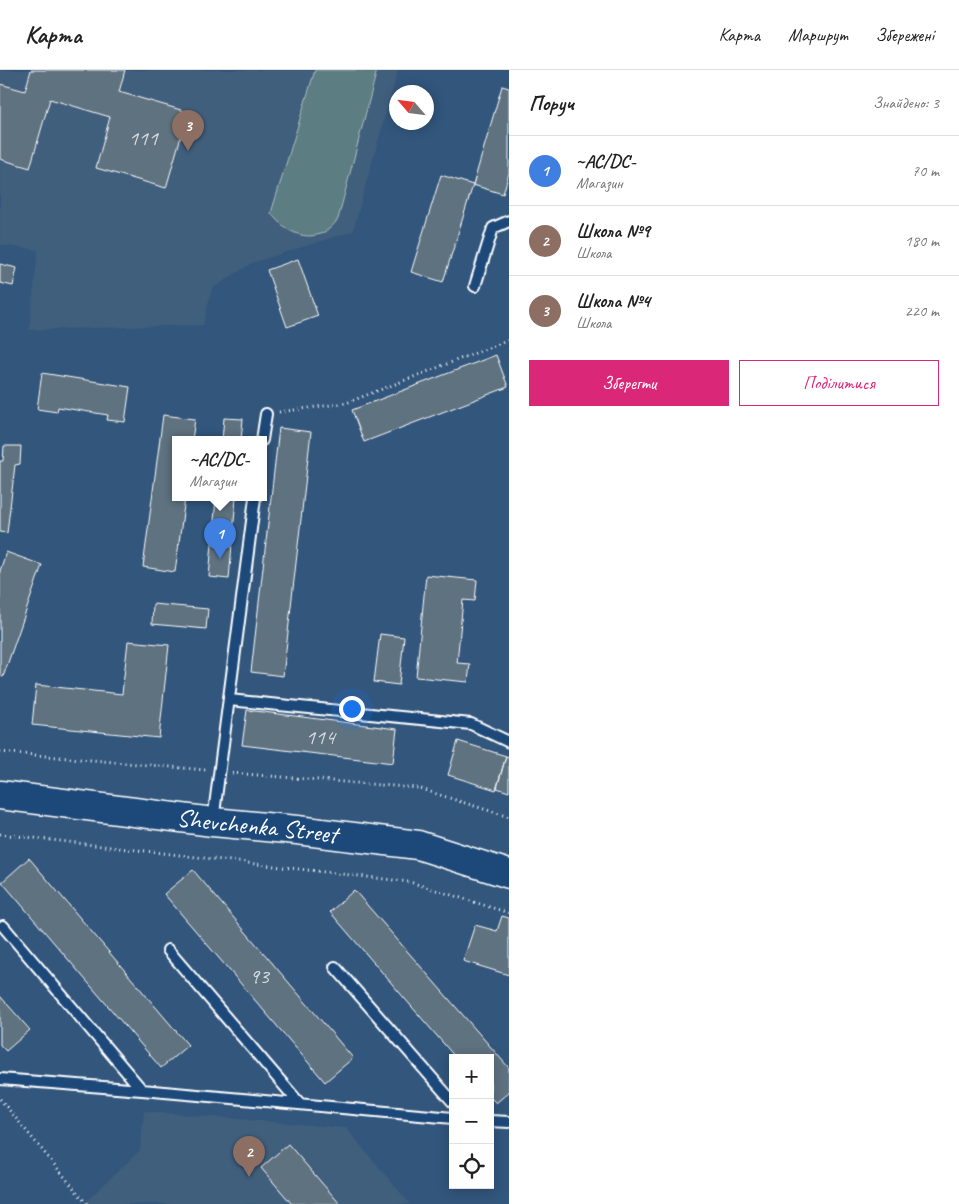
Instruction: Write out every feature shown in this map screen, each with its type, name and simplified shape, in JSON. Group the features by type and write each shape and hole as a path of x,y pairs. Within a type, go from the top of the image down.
{"street":[{"name":"Shevchenka Street","path":"0,795 213,822 418,845 509,874"}],"lane":[{"path":"475,286 493,228 509,220"},
{"path":"263,436 266,414"},
{"path":"213,822 255,501"},
{"path":"229,700 471,724 509,742"},
{"path":"3,926 142,1090"},
{"path":"168,950 300,1104"},
{"path":"335,967 450,1099"},
{"path":"0,1079 449,1118"},
{"path":"494,1121 509,1122"}],"path":[{"path":"266,414 346,403 509,340"},
{"path":"0,752 418,788 509,817"},
{"path":"0,834 410,882 509,913"},
{"path":"0,1099 86,1204"}],"shaded area":[{"path":"0,70 398,70 394,85 389,85 389,102 353,231 252,263 212,289 203,325 29,330 38,250 0,245"},
{"path":"144,1111 346,1128 410,1204 83,1204 140,1150"}],"green space":[{"path":"315,70 377,70 338,219 330,228 322,233 304,236 286,228 271,213"}],"building":[{"path":"31,70 125,70 119,92 188,112 166,188 96,168 110,117 50,99 30,168 0,159 0,84 25,91"},
{"path":"502,86 509,88 509,173 503,194 473,185"},
{"path":"441,175 473,185 443,282 411,272"},
{"path":"298,259 318,316 287,327 267,270"},
{"path":"0,264 17,268 13,286 0,283"},
{"path":"496,355 508,387 364,442 352,410"},
{"path":"42,373 130,387 125,422 107,420 108,415 58,407 57,412 37,409"},
{"path":"163,415 195,419 193,436 172,436 172,501 185,501 175,572 143,567"},
{"path":"224,418 243,419 241,436 222,436"},
{"path":"279,428 311,432 283,676 251,672"},
{"path":"4,446 21,446 20,464 15,465 7,533 0,532 0,461 3,461"},
{"path":"216,501 236,501 229,579 209,577"},
{"path":"6,552 42,565 3,677 0,676 0,571"},
{"path":"426,575 477,580 475,601 463,600 457,663 470,664 468,682 416,677"},
{"path":"153,604 208,609 206,629 152,624"},
{"path":"380,634 404,637 399,685 374,682"},
{"path":"128,641 169,645 159,738 32,725 36,685 122,694"},
{"path":"247,710 397,729 393,763 242,745"},
{"path":"458,741 506,756 496,790 448,775"},
{"path":"506,756 509,757 509,792 497,788"},
{"path":"29,858 188,1045 161,1068 2,882"},
{"path":"193,870 353,1058 325,1082 164,894"},
{"path":"354,890 509,1068 509,1092 496,1103 494,1101 494,1054 453,1054 330,912"},
{"path":"502,916 509,918 509,975 463,961 475,925 497,931"},
{"path":"0,996 30,1030 6,1051 0,1045"},
{"path":"288,1144 340,1204 292,1204 261,1168"}],"place":[{"name":"Школа №4","path":"188,151"},
{"name":"~AC/DC-","path":"220,559"},
{"name":"Школа №9","path":"249,1177"}]}
